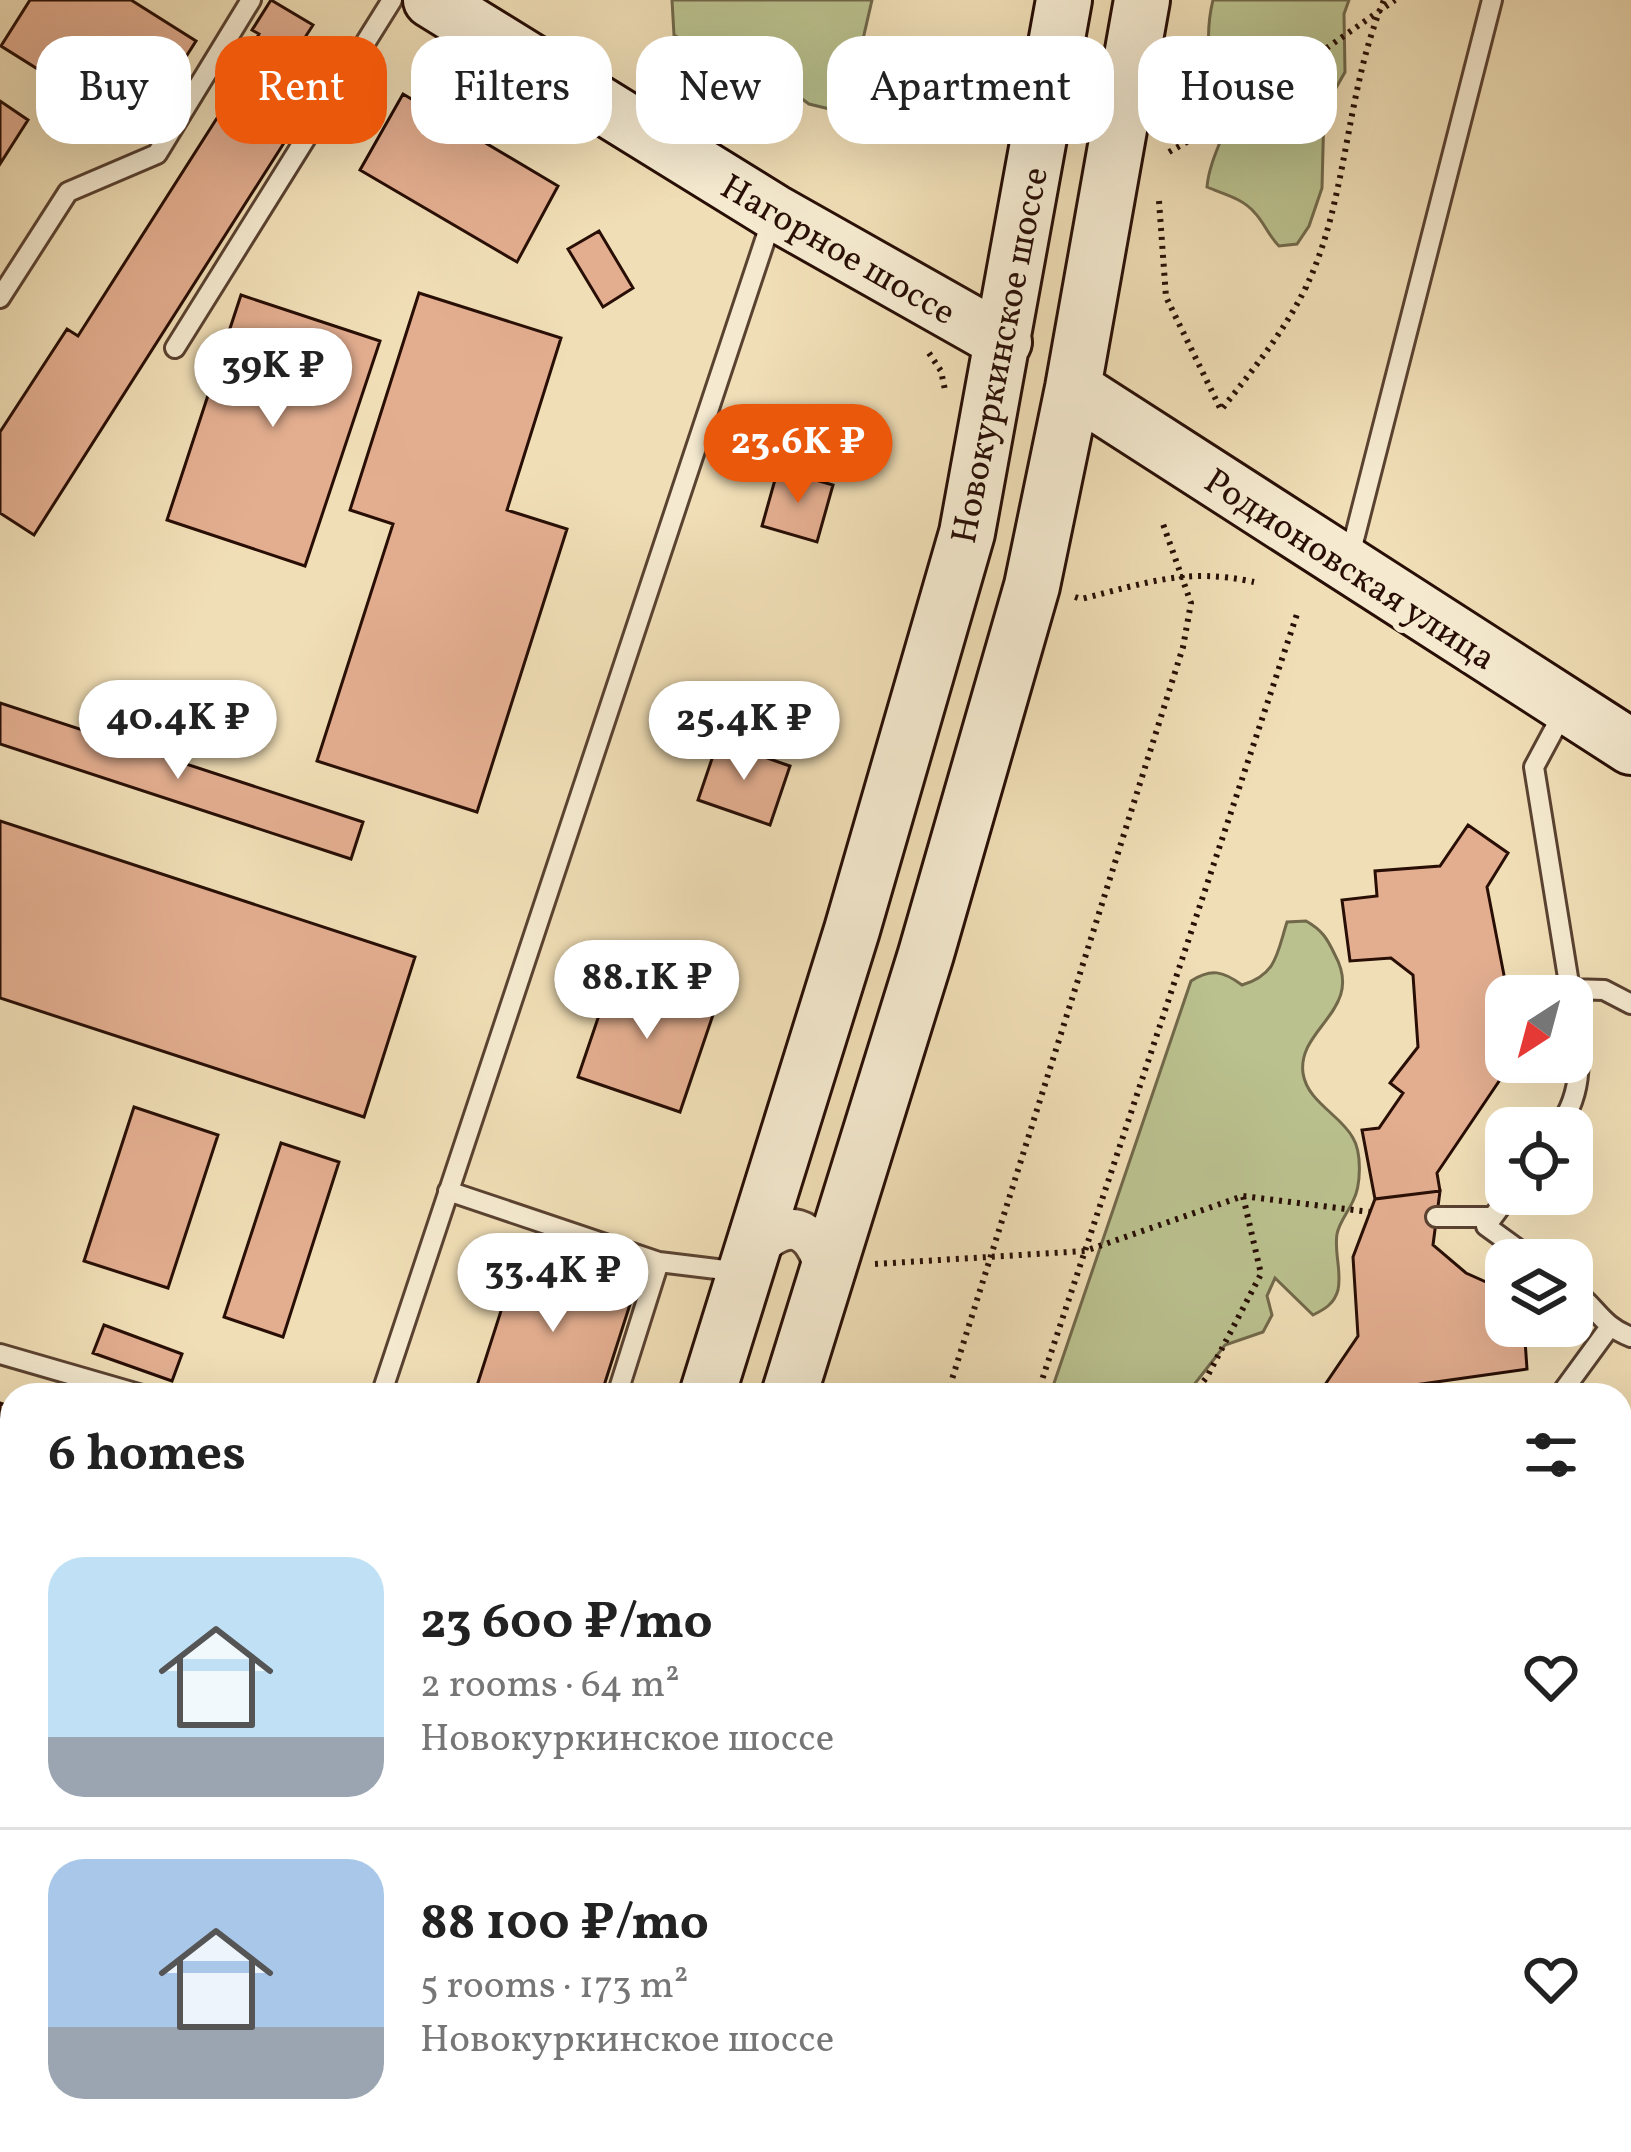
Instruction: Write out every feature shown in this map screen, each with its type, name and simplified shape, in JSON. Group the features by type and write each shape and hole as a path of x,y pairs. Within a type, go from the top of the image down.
{"main road":[{"name":"Нагорное шоссе","path":"430,0 774,212 1004,342"},
{"name":"Новокуркинское шоссе","path":"711,1383 852,930 967,533 1064,0"},
{"path":"795,1383 849,1269 926,954 1032,586 1073,388 1142,0"},
{"name":"Родионовская улица","path":"1073,388 1631,747"},
{"path":"852,930 859,967 888,982 900,980 926,954"}],"street":[{"path":"748,1263 766,1237 782,1228 798,1229 821,1252 849,1269"}],"lane":[{"path":"0,298 68,193 157,154 251,0"},
{"path":"176,348 392,0"},
{"path":"1348,566 1492,0"},
{"path":"385,1383 774,212"},
{"path":"1566,707 1534,767 1568,975"},
{"path":"1593,992 1604,990 1631,1004"},
{"path":"448,1191 659,1262 748,1263"},
{"path":"1436,1217 1492,1217"},
{"path":"1492,1217 1486,1226 1504,1239"},
{"path":"621,1383 659,1262"},
{"path":"1593,1304 1609,1328 1631,1336"},
{"path":"1569,1383 1609,1328"},
{"path":"0,1354 100,1383"}],"path":[{"path":"1159,201 1166,297 1221,410 1268,351 1306,286 1327,228 1352,97 1384,0"},
{"path":"1169,152 1220,123 1395,0"},
{"path":"922,342 941,370 950,410"},
{"path":"950,1383 1183,647 1191,602 1163,524"},
{"path":"1065,595 1082,599 1147,580 1184,575 1216,574 1254,582"},
{"path":"1041,1383 1298,610"},
{"path":"849,1269 1085,1251 1243,1196 1370,1212"},
{"path":"1203,1383 1261,1274 1243,1196"}],"green space":[{"path":"672,0 872,0 864,36 827,36 827,108 803,100 803,36 674,35"},
{"path":"1213,0 1349,0 1344,14 1345,72 1337,86 1337,36 1209,36"},
{"path":"1220,144 1323,144 1322,188 1309,226 1297,244 1279,246 1249,207 1207,187"},
{"path":"1306,921 1320,931 1342,974 1342,990 1310,1043 1303,1073 1317,1100 1353,1138 1359,1161 1356,1195 1337,1234 1339,1283 1334,1299 1313,1315 1275,1278 1267,1296 1272,1315 1263,1332 1225,1345 1195,1383 1054,1383 1191,981 1211,973 1242,985 1254,981 1274,961 1287,922"}],"building":[{"path":"30,0 131,0 188,36 36,36 36,68 1,46"},
{"path":"271,0 313,25 306,36 258,36 252,30"},
{"path":"403,94 411,99 411,144 487,144 558,186 517,262 360,170 375,144 387,144 387,122"},
{"path":"0,101 28,120 0,164"},
{"path":"215,121 215,144 283,144 34,535 0,513 0,432 67,329 78,336"},
{"path":"599,231 633,288 603,307 568,249"},
{"path":"419,293 561,338 507,510 567,529 477,812 317,761 393,524 350,510"},
{"path":"241,295 380,341 305,566 167,520"},
{"path":"778,469 833,485 817,542 762,526"},
{"path":"0,703 363,822 351,859 0,744"},
{"path":"718,741 790,766 770,825 698,800"},
{"path":"0,821 415,957 364,1117 0,998"},
{"path":"1468,825 1508,853 1487,887 1504,975 1485,975 1485,1083 1498,1083 1437,1173 1440,1191 1375,1199 1362,1130 1379,1128 1403,1093 1390,1083 1418,1047 1413,975 1391,958 1350,961 1342,900 1377,896 1375,871 1440,866"},
{"path":"614,971 716,1006 680,1112 578,1077"},
{"path":"134,1107 218,1135 168,1288 84,1261"},
{"path":"281,1143 339,1162 283,1337 224,1317"},
{"path":"1440,1191 1433,1245 1466,1273 1485,1282 1485,1347 1525,1347 1527,1369 1429,1383 1326,1383 1358,1336 1353,1257 1375,1199"},
{"path":"518,1258 633,1295 605,1383 478,1383"},
{"path":"104,1325 182,1354 172,1381 93,1353"}]}
